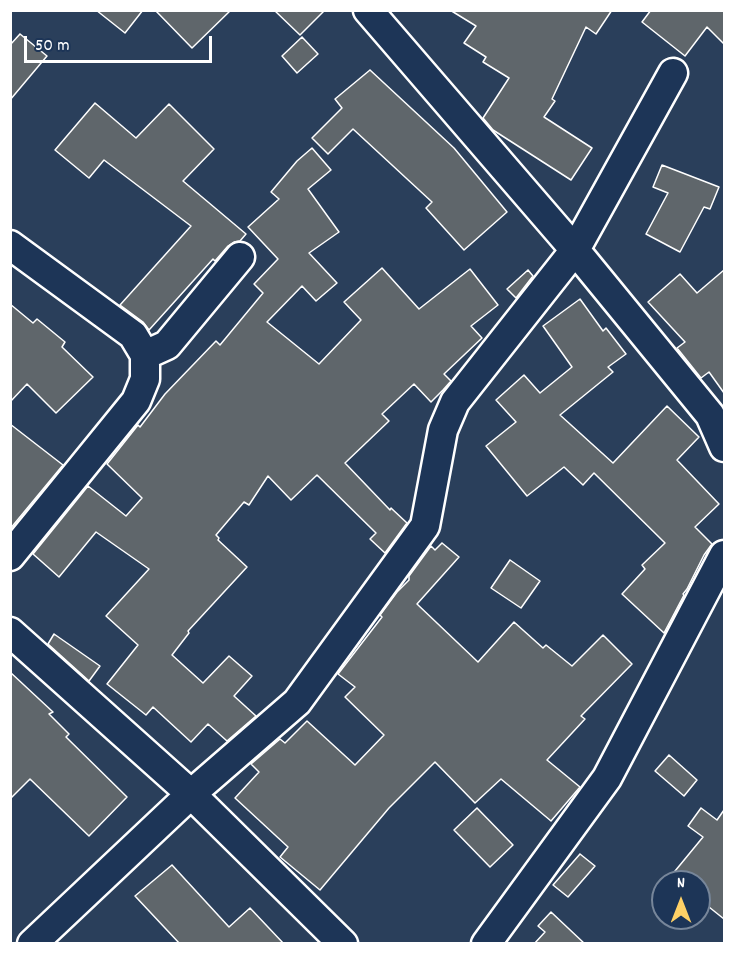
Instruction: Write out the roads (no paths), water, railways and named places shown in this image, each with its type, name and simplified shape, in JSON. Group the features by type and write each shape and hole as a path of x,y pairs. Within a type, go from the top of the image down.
{"street":[{"path":"368,10 575,250 710,415 724,447"},
{"path":"32,944 191,794 297,702 425,526 443,430 455,402 575,250 673,73"},
{"path":"10,245 133,335 145,355 145,379 136,400 10,556"},
{"path":"145,355 167,345 240,257"},
{"path":"486,944 607,778 724,555"},
{"path":"10,632 191,794 343,944"}]}
